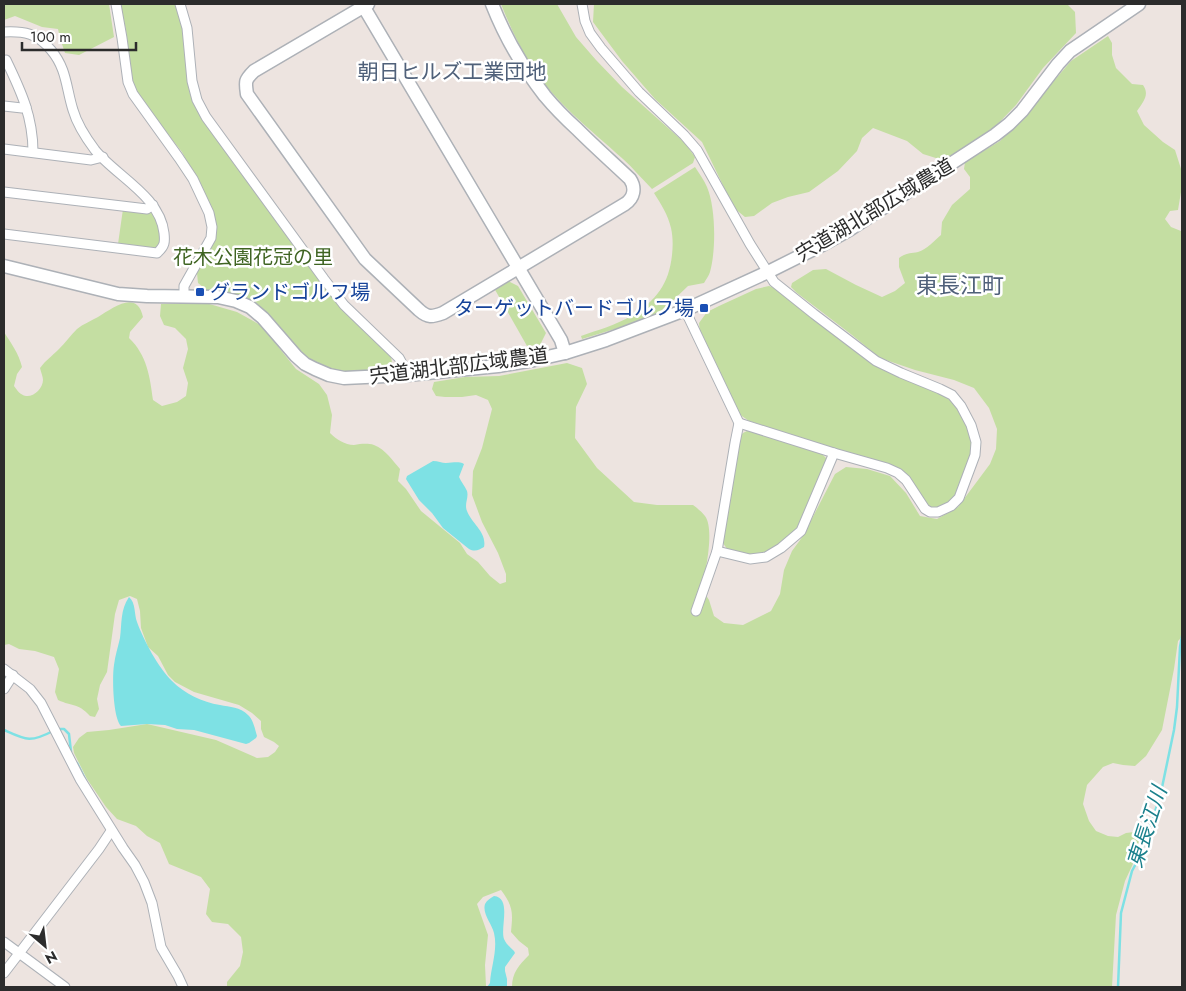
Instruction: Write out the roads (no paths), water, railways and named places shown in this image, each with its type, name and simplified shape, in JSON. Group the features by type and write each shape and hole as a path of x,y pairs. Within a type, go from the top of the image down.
{"street":[{"path":"116,4 128,82 133,94 193,179 209,213 212,227 211,238 184,286 184,296"},
{"path":"180,4 187,28 192,81 197,100 206,117 324,280 344,305 399,358 407,375"},
{"path":"492,4 515,53 546,97 630,179 634,189 628,202 518,268 443,313 426,316 365,259 247,94 245,83 254,71 364,5 518,268 561,340 565,353"},
{"path":"582,4 585,21 590,33 601,48 639,92 697,150 750,244 774,282 876,361 952,395 961,406 971,425 976,442 975,455 959,498 951,506 938,512 930,512 925,509 906,480 898,473 739,423"},
{"name":"宍道湖北部広域農道","path":"4,266 118,294 218,297 236,301 250,308 263,318 305,364 315,370 344,378 407,375 498,366 565,353 606,340 685,310 768,272 849,230 995,136 1022,111 1058,64 1070,52 1139,4"},
{"path":"4,32 28,33 38,38 51,49 60,62 66,76 73,109 79,125 96,150 135,186 153,206 159,215 165,239 163,248 157,252 4,234"},
{"path":"4,59 26,107 32,131 33,152"},
{"path":"4,106 26,107"},
{"path":"4,149 91,160 103,157"},
{"path":"4,192 147,208 153,206"},
{"path":"685,310 712,363 739,423 717,551 696,610"},
{"path":"717,551 750,559 766,557 801,531 834,453"},
{"path":"4,669 30,689 41,703 80,779 111,831 135,864 152,903 161,947 183,987"},
{"path":"4,688 14,675"},
{"path":"4,972 111,831"},
{"path":"4,942 65,987"}],"water":[{"path":"433,461 464,464 459,477 467,491 466,506 469,516 483,537 484,547 479,550 469,549 443,528 419,500 406,479 407,476"},
{"path":"129,597 133,602 137,622 143,637 167,675 182,690 200,700 245,712 253,722 256,738 246,744 194,730 177,729 165,725 121,726 116,715 113,671 123,612"},
{"path":"494,896 503,902 504,939 515,953 505,967 507,987 487,987 490,983 495,939 484,908 487,901"}],"waterway":[{"name":"東長江川","path":"1118,987 1121,913 1132,871 1139,858 1160,797 1174,730 1182,636"},
{"path":"58,729 64,729 69,734 71,752"},
{"path":"4,730 28,739 33,739 53,731"},
{"path":"77,763 86,781"}],"place":[{"name":"グランドゴルフ場","path":"200,292"},
{"name":"ターゲットバードゴルフ場","path":"704,308"}],"district":[{"name":"朝日ヒルズ工業団地","path":"452,72"},
{"name":"東長江町","path":"960,285"}],"park label":[{"name":"花木公園花冠の里","path":"253,257"}]}
